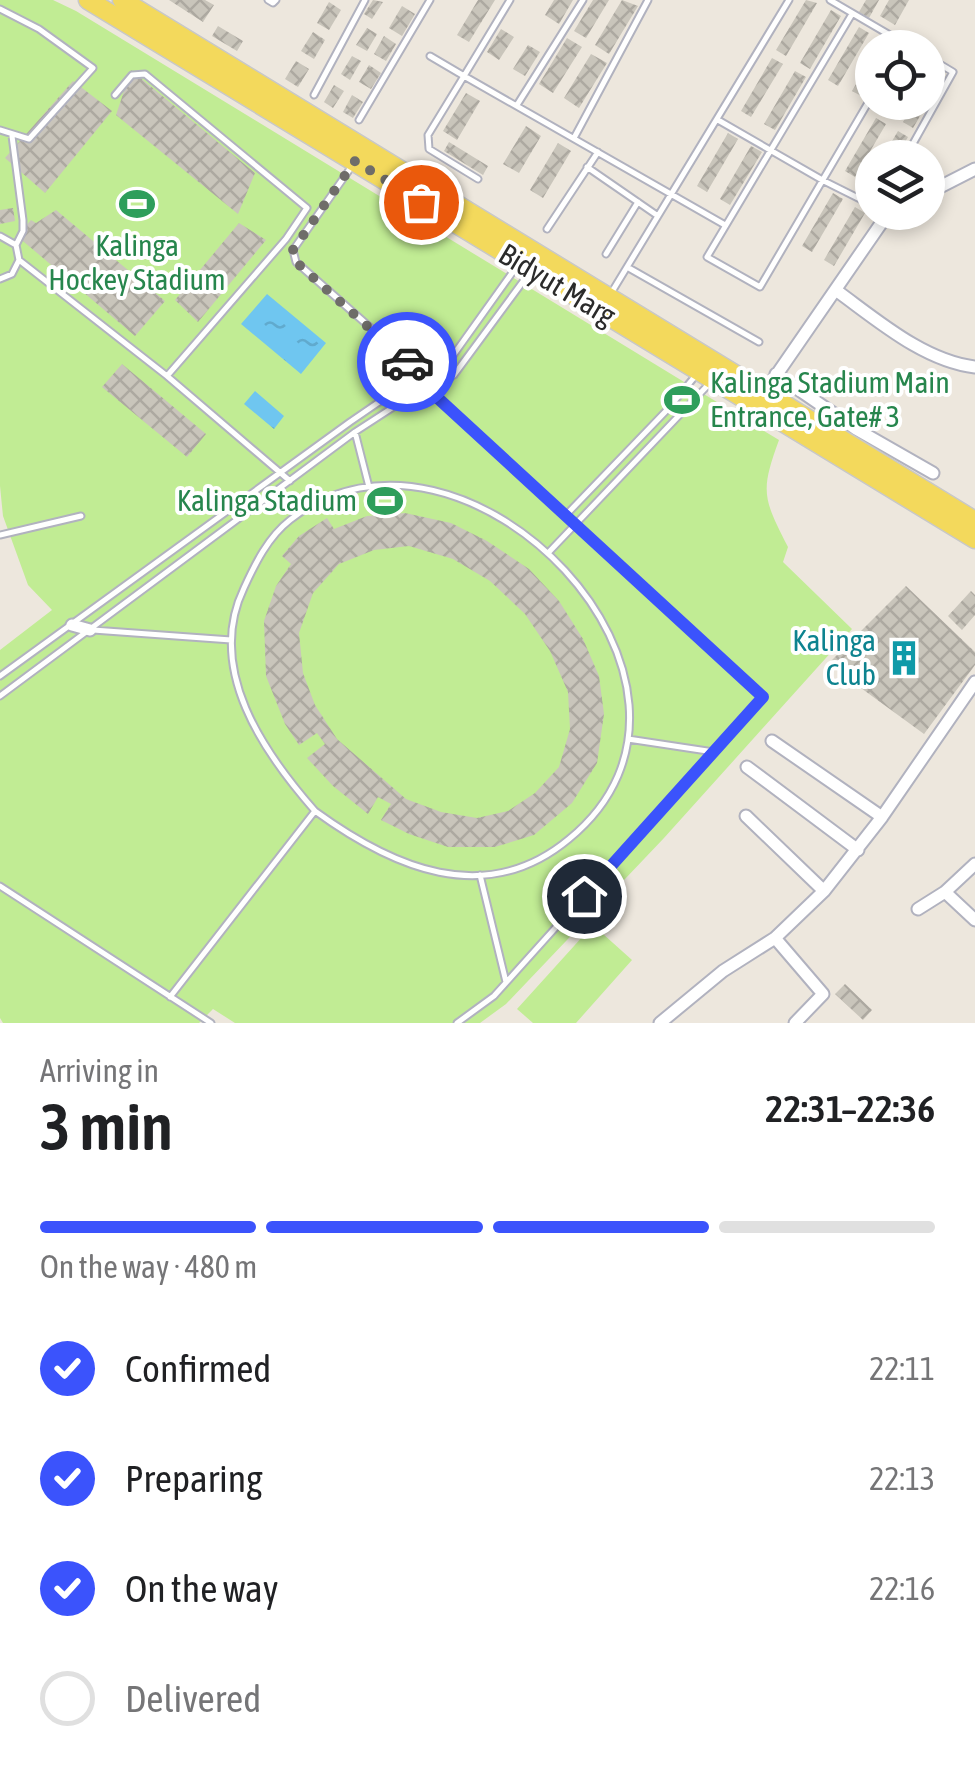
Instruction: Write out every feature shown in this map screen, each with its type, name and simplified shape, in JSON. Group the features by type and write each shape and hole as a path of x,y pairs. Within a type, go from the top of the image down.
{"main road":[{"name":"Bidyut Marg","path":"88,0 975,539"},
{"name":"Bidyut Marg","path":"122,0 975,521"}],"street":[{"path":"945,184 975,169"},
{"path":"764,392 877,230"},
{"path":"837,291 930,352 975,367"},
{"path":"776,374 856,428 933,473"},
{"path":"72,624 90,630"},
{"path":"660,1023 723,971 774,938 824,890 882,817 975,682"},
{"path":"772,741 882,817"},
{"path":"747,767 858,850"},
{"path":"746,816 824,890"},
{"path":"918,909 945,892 975,864"},
{"path":"945,892 975,920"},
{"path":"774,938 824,994 796,1023"}],"lane":[{"path":"268,0 276,0"},
{"path":"314,95 366,0"},
{"path":"359,120 430,0"},
{"path":"478,179 429,150 427,142 510,0"},
{"path":"517,106 583,0"},
{"path":"574,138 648,0"},
{"path":"608,298 788,0"},
{"path":"830,0 878,30"},
{"path":"0,9 70,48 93,68 29,139 0,130"},
{"path":"852,14 707,257 760,287 858,120"},
{"path":"430,56 725,225"},
{"path":"945,67 953,72 945,86"},
{"path":"115,94 132,75 145,74 307,208 286,239 167,376"},
{"path":"718,120 855,196"},
{"path":"0,279 12,274 19,260 16,245 23,231 12,135"},
{"path":"547,228 598,152"},
{"path":"355,161 293,250 296,262 398,350 429,390 763,697 494,996 457,1023"},
{"path":"588,167 658,216"},
{"path":"606,254 638,202"},
{"path":"0,236 16,245"},
{"path":"19,260 167,376 290,481"},
{"path":"0,676 280,471 388,396 435,373 457,355 526,266"},
{"path":"0,696 356,432 412,394 429,390 454,374 526,266"},
{"path":"627,267 759,342"},
{"path":"566,515 706,375"},
{"path":"549,552 706,375"},
{"path":"356,432 369,487"},
{"path":"407,486 494,515 549,552 596,606 615,644 627,686 628,739 618,774 582,829 554,852 514,869 480,875 440,875 405,864 358,842 316,811 260,742 245,708 231,640 238,601 259,556 288,520 319,503 369,487 407,486"},
{"path":"0,535 81,516"},
{"path":"90,630 231,640"},
{"path":"628,739 714,752"},
{"path":"170,996 316,811"},
{"path":"480,875 506,982"},
{"path":"0,886 211,1023"}],"green space":[{"name":"Kalinga Stadium","path":"0,0 53,0 76,11 779,440 767,495 788,547 783,562 852,629 664,838 506,1004 480,1023 235,1023 213,1009 199,1023 3,1023 0,1018 0,650 52,610 28,585 3,516 0,486"},
{"path":"593,925 632,960 576,1023 533,1023 517,1009"}],"water":[{"path":"267,294 326,343 301,374 241,324"},
{"path":"255,391 284,416 274,429 244,404"}],"building":[{"path":"169,0 205,0 214,5 203,22"},
{"path":"373,0 383,2 372,19 364,14"},
{"path":"478,0 495,0 469,42 457,35"},
{"path":"554,0 573,0 559,24 545,15"},
{"path":"593,0 609,0 586,38 574,31"},
{"path":"622,0 638,6 609,54 595,45"},
{"path":"806,0 817,3 786,56 776,50"},
{"path":"866,0 879,0 869,18 859,12"},
{"path":"889,0 909,0 895,25 880,16"},
{"path":"329,2 341,10 329,30 317,23"},
{"path":"402,6 415,14 402,36 389,28"},
{"path":"831,10 841,16 810,69 800,63"},
{"path":"218,26 243,41 237,51 212,36"},
{"path":"367,28 377,34 367,51 356,45"},
{"path":"501,29 514,37 499,60 487,52"},
{"path":"313,32 325,40 314,59 301,51"},
{"path":"855,34 855,57 838,86 828,80"},
{"path":"384,36 396,44 386,61 374,54"},
{"path":"567,38 582,47 553,93 539,84"},
{"path":"528,45 540,52 525,76 513,69"},
{"path":"591,54 607,63 579,108 564,98"},
{"path":"352,56 361,61 350,80 341,74"},
{"path":"772,58 783,64 751,117 741,111"},
{"path":"296,61 309,69 298,87 285,79"},
{"path":"369,65 381,73 371,89 359,82"},
{"path":"131,70 255,173 238,214 116,115"},
{"path":"795,71 806,77 775,130 764,124"},
{"path":"73,81 112,111 45,193 5,158"},
{"path":"334,85 344,91 333,108 324,102"},
{"path":"466,93 480,101 457,140 443,131"},
{"path":"352,95 363,102 353,118 343,112"},
{"path":"875,120 886,124 877,140 863,140"},
{"path":"904,120 918,120 913,128"},
{"path":"526,126 541,136 519,173 503,164"},
{"path":"898,131 908,137 906,140 893,140"},
{"path":"728,133 738,139 707,192 697,186"},
{"path":"449,142 488,166 483,175 444,151"},
{"path":"558,143 571,151 543,198 530,190"},
{"path":"751,146 762,152 730,205 720,199"},
{"path":"855,154 855,177 845,171"},
{"path":"833,193 843,199 812,252 802,246"},
{"path":"855,207 855,230 834,266 824,260"},
{"path":"13,208 15,221 0,224 0,210"},
{"path":"56,210 165,301 135,336 17,236 31,220 36,223"},
{"path":"239,223 266,240 198,322 175,300"},
{"path":"122,364 206,434 187,457 102,387"},
{"path":"405,513 451,523 487,541 529,569 559,601 583,639 599,676 604,714 597,763 572,803 534,835 495,847 448,847 409,834 381,820 391,804 378,797 368,814 333,786 307,758 325,744 317,733 299,745 285,724 266,676 264,621 276,586 291,564 282,556 299,536 327,518 334,529 367,516","holes":["409,546 453,559 490,581 525,614 550,651 568,692 570,729 559,767 535,793 508,811 477,818 441,812 406,799 337,739 315,705 303,673 299,633 313,593 339,564 374,550"]},
{"name":"Kalinga Club","path":"906,586 975,652 975,665 924,734 828,664"},
{"path":"971,591 975,595 975,615 962,630 948,616"},
{"path":"845,984 872,1010 863,1020 835,994"}],"way so far":[{"path":"407,362 296,262 293,250 355,161 421,202"}],"place":[{"name":"Kalinga Hockey Stadium","path":"137,204"},
{"name":"Kalinga Stadium Main Entrance, Gate# 3","path":"682,400"},
{"name":"Kalinga Stadium","path":"385,501"},
{"name":"Kalinga Club","path":"904,658"}],"route":[{"path":"407,362 429,390 763,697 584,896"}]}
